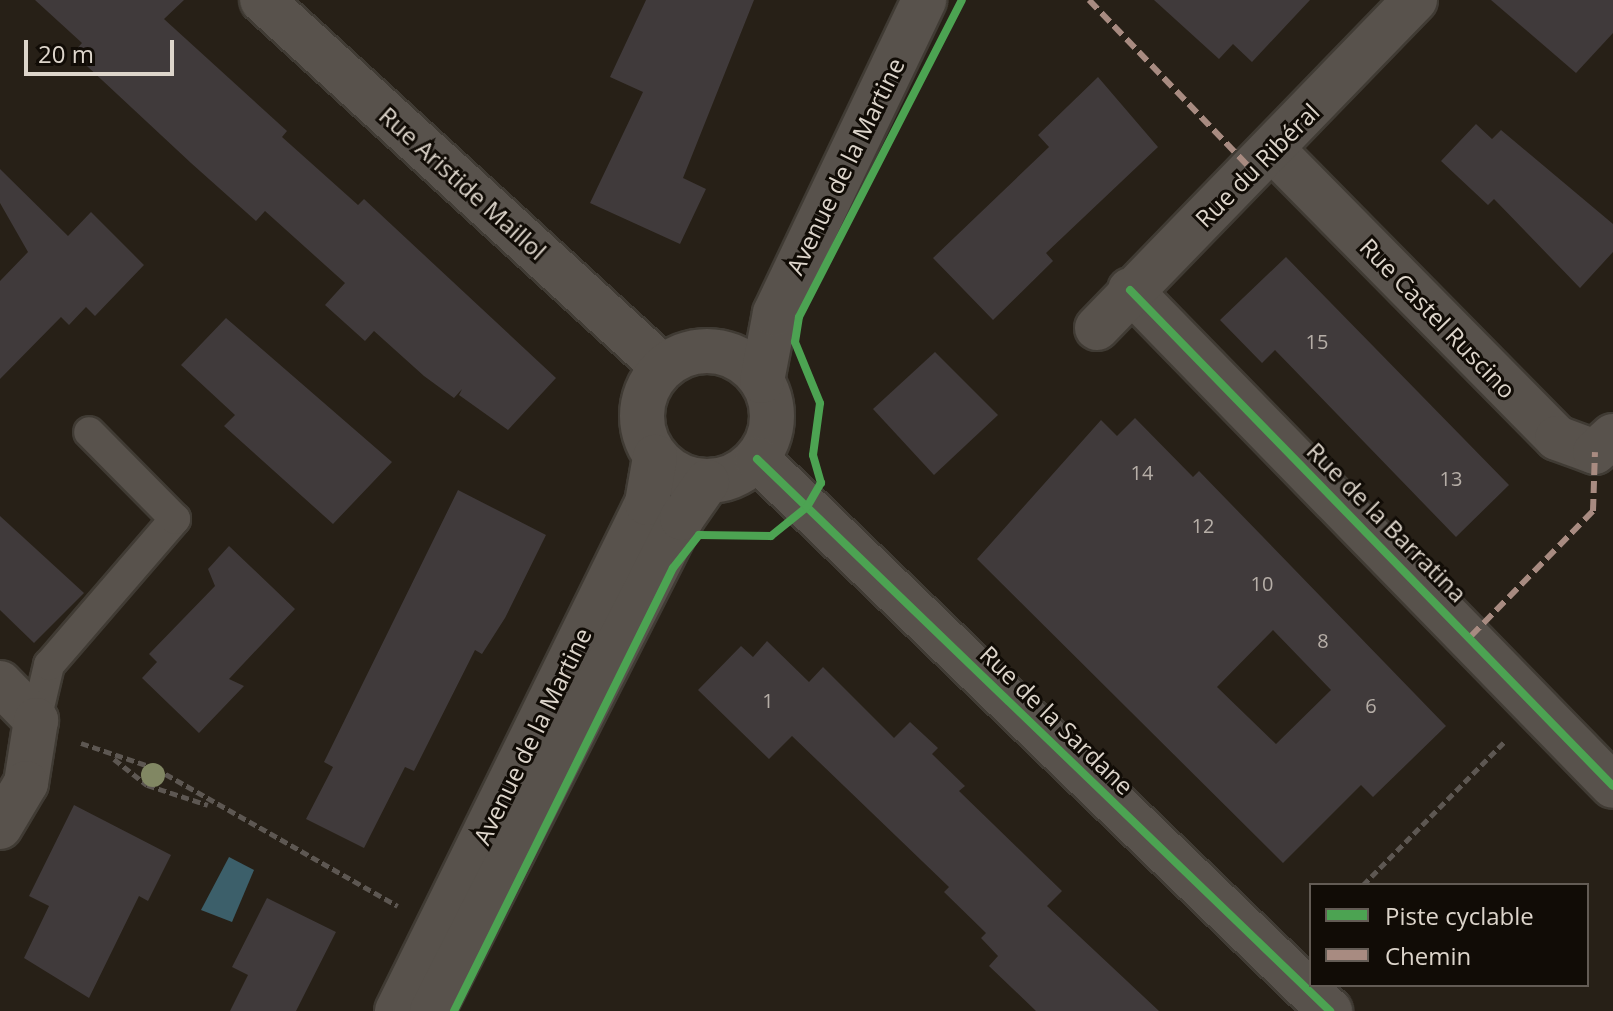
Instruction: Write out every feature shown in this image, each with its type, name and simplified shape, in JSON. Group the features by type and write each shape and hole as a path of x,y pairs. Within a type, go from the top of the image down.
{"street":[{"name":"Rue Aristide Maillol","path":"262,0 663,367"},
{"name":"Avenue de la Martine","path":"713,351 756,301 901,0"},
{"name":"Avenue de la Martine","path":"762,381 775,313 924,0"},
{"name":"Rue du Ribéral","path":"1097,328 1130,290 1274,151 1415,0"},
{"name":"Rue Castel Ruscino","path":"1274,151 1557,438 1595,452 1613,436"},
{"name":"Rue de la Barratina","path":"1130,290 1613,786"},
{"path":"713,351 733,355 762,381 773,421 757,459 707,482 670,471 655,457 641,421 650,382 663,367 713,351"},
{"name":"Avenue de la Martine","path":"397,1011 647,503 655,457"},
{"name":"Rue de la Sardane","path":"757,459 1330,1011"},
{"name":"Avenue de la Martine","path":"432,1011 682,518 707,482"},
{"path":"0,683 36,720 26,783 0,827"}],"lane":[{"path":"36,720 49,665 175,519 89,432"}],"path":[{"path":"1365,883 1538,707"},
{"path":"36,720 111,757 147,785 216,808"},
{"path":"111,757 155,768 216,808 438,927"}],"water":[{"path":"229,857 254,870 232,922 201,910"}],"building":[{"path":"35,0 184,0 164,19 287,131 282,137 358,205 364,199 556,378 508,430 459,395 462,389 454,398 424,376 374,331 365,341 325,305 345,283 265,211 256,221 191,163 73,53 82,43"},
{"path":"646,0 754,0 683,178 706,189 680,244 590,203 643,92 610,77"},
{"path":"1154,0 1310,0 1252,62 1233,44 1219,59"},
{"path":"1491,0 1613,0 1613,33 1576,73"},
{"path":"1098,77 1158,147 1046,253 1053,261 993,320 933,258 1049,147 1038,135"},
{"path":"1476,124 1492,139 1501,130 1613,224 1613,252 1580,288 1494,199 1488,205 1441,161"},
{"path":"0,169 68,236 91,212 144,265 95,316 86,307 69,325 61,317 0,379 0,281 28,252 0,203"},
{"path":"1286,257 1509,485 1456,537 1275,350 1262,363 1220,320"},
{"path":"226,318 392,462 333,524 224,426 235,415 181,365"},
{"path":"935,352 998,415 934,475 873,409"},
{"path":"1135,418 1193,477 1199,471 1446,726 1373,797 1361,785 1283,863 977,559 1101,420 1117,436","holes":["1273,630 1331,690 1276,744 1217,687"]},
{"path":"458,490 546,535 505,618 482,654 475,650 414,771 405,767 364,848 306,819 333,767 324,762"},
{"path":"0,516 84,593 34,643 0,610"},
{"path":"229,546 295,609 229,679 244,686 199,733 142,678 157,662 149,654 215,586 208,569"},
{"path":"767,641 809,682 823,667 894,738 910,722 938,748 932,754 965,786 959,791 1062,891 1047,906 1159,1011 1036,1011 989,966 998,956 981,938 986,933 944,892 949,887 792,736 769,759 698,690 741,646 753,657"},
{"path":"74,805 171,855 148,901 139,896 89,998 24,958 49,906 29,896"},
{"path":"267,898 336,932 296,1011 230,1011 248,975 232,967"}],"marked path":[{"path":"1089,0 1253,171"},
{"path":"1471,636 1593,511 1595,452"}],"cycle path":[{"path":"454,1011 673,568 699,535 771,536 807,507 821,483 813,455 820,403 795,342 799,317 962,0"},
{"path":"1130,290 1613,786"},
{"path":"757,459 1330,1011"}]}
